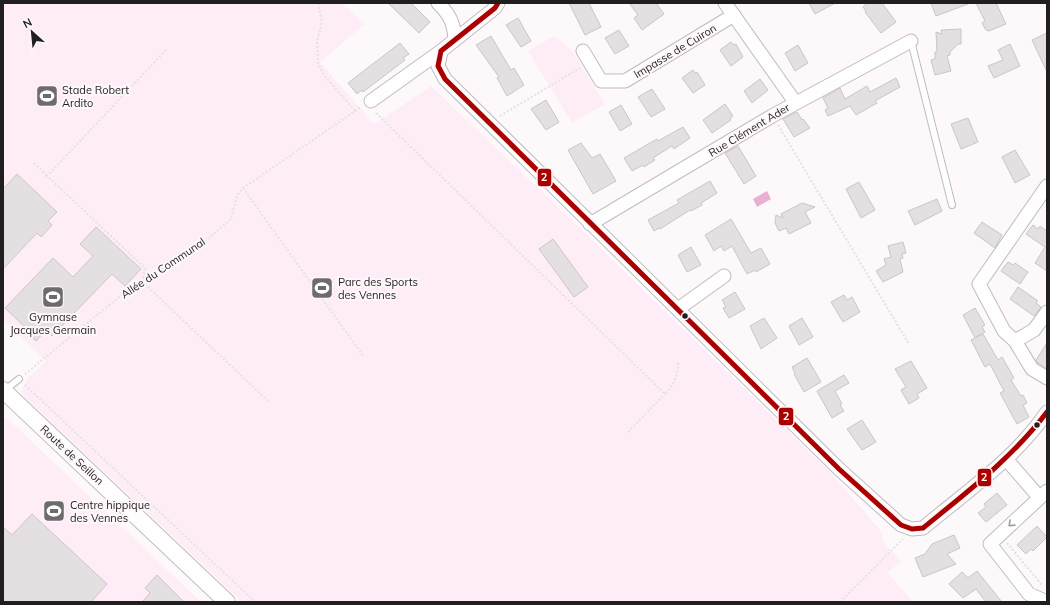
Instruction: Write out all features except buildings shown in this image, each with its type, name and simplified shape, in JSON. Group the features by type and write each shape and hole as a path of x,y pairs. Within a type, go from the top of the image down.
{"street":[{"path":"438,3 449,13 454,25 456,40"},
{"path":"368,102 456,40 495,8 498,3"},
{"path":"725,3 796,102"},
{"name":"Impasse de Cuiron","path":"583,51 600,80 625,81 734,15"},
{"name":"Rue Clément Ader","path":"590,224 796,102 911,41"},
{"path":"441,51 438,66 444,79 839,470 901,525 912,529 923,528 1006,459 1036,428 1047,412"},
{"path":"1035,384 1032,369 1015,341 1004,330 979,284 1047,186"},
{"path":"678,309 724,276"},
{"path":"1015,341 1034,330 1047,312"},
{"path":"1032,369 1047,378"},
{"name":"Route de Seillon","path":"3,391 227,602"},
{"path":"1006,459 1043,494 990,544 1028,594 1043,600"}],"lane":[{"path":"911,41 952,204"},
{"path":"3,391 19,379"}],"path":[{"path":"318,3 322,22 317,42 318,64 324,75 354,111"},
{"path":"47,176 166,50"},
{"path":"488,123 590,63"},
{"path":"368,102 664,394"},
{"name":"Allée du Communal","path":"19,379 143,279 172,264 204,242 231,219 237,196 243,188 368,102"},
{"path":"772,116 909,344"},
{"path":"34,163 145,268 143,279 148,287 270,403"},
{"path":"243,188 364,357"},
{"path":"628,432 673,385 678,375 678,362"},
{"path":"19,379 255,602"},
{"path":"840,602 912,529"},
{"path":"1000,535 1041,584 1043,600"}],"shaded area":[{"name":"Parc des Sports des Vennes","path":"3,3 342,3 365,24 320,62 374,124 431,86 583,231 832,474 880,530 884,543 901,561 888,573 913,602 242,602 27,399 21,391 27,379 46,361 3,319"},
{"path":"554,36 571,49 605,104 572,123 528,51"},
{"path":"767,191 771,199 757,207 753,199"},
{"name":"Centre hippique des Vennes","path":"3,419 8,419 201,602 3,602"}],"transit line":[{"name":"2","path":"441,51 495,8 498,3"},
{"name":"2","path":"441,51 438,66 445,79 839,469 901,525 912,529"},
{"name":"2","path":"912,529 923,528 988,474 1019,444 1047,412"}],"place":[{"name":"Stade Robert Ardito","path":"47,96"},
{"name":"Parc des Sports des Vennes","path":"322,288"},
{"name":"Gymnase Jacques Germain","path":"53,297"},
{"name":"Centre hippique des Vennes","path":"54,511"}]}
